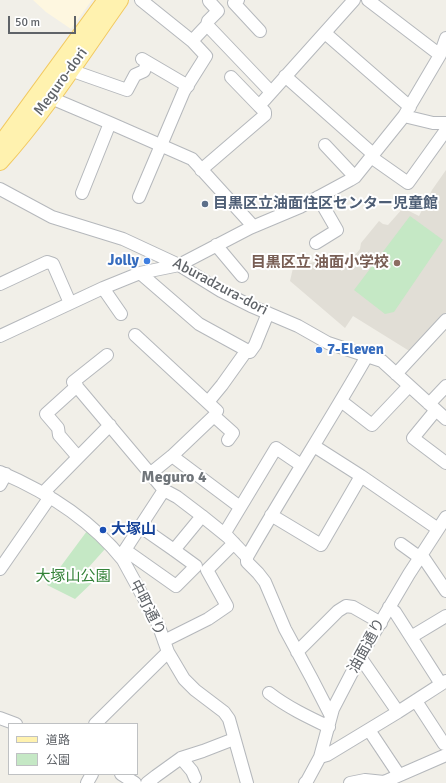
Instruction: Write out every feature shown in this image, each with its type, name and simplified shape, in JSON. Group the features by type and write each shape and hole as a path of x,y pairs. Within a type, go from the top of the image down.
{"main road":[{"name":"Meguro-dori","path":"0,145 106,0"},
{"name":"Meguro-dori","path":"0,162 18,142 51,98 120,0"}],"street":[{"path":"139,196 184,91 206,56 192,41 141,0"},
{"path":"192,41 218,11 209,1 210,0"},
{"path":"238,0 234,4 260,31"},
{"path":"259,106 354,0"},
{"path":"2,332 140,273 180,265 253,226 300,207 355,177 407,112 444,48 368,0"},
{"path":"207,25 271,92"},
{"path":"325,33 407,112 433,123 446,123"},
{"path":"70,70 128,90 135,75 144,71 144,60 188,86"},
{"path":"285,76 372,156 408,183 446,130"},
{"path":"202,170 265,115 265,112 231,77"},
{"path":"51,98 192,159 253,226"},
{"path":"82,193 110,123"},
{"path":"325,146 355,177"},
{"name":"Aburadzura-dori","path":"0,189 52,217 124,239 180,265 221,291 251,306 298,326 328,343 382,361 446,419"},
{"path":"316,243 337,230 318,197"},
{"path":"216,245 242,276"},
{"path":"0,284 47,262 53,264 70,303"},
{"path":"140,273 199,324 250,352 255,345 268,313"},
{"path":"104,288 121,314"},
{"path":"396,374 446,320"},
{"path":"136,335 217,411 214,416 172,456 151,473"},
{"path":"208,402 247,350"},
{"path":"78,457 59,435 58,428 46,414 75,384 107,355"},
{"path":"330,722 312,679 285,629 265,582 247,562 247,557 367,356"},
{"path":"75,384 164,490 177,497 202,516 224,534 247,557"},
{"path":"341,401 372,425 409,386"},
{"path":"446,386 413,438 446,463"},
{"path":"214,416 233,433 228,440"},
{"path":"0,569 47,495 78,457 110,425"},
{"path":"314,446 361,476 438,529"},
{"path":"224,534 276,448 301,465"},
{"path":"172,456 240,507"},
{"path":"0,485 3,473"},
{"name":"中町通り","path":"3,473 47,495 75,513 108,543 122,553 158,624 166,647 184,679 195,690 224,712 229,719 247,783"},
{"path":"271,515 321,544 361,476"},
{"path":"141,527 196,566 176,586 122,553 141,527 164,490"},
{"path":"174,550 202,516"},
{"name":"油面通り","path":"309,782 320,757 333,709 360,657 389,607 420,555 446,517"},
{"path":"96,723 166,647 227,606 207,570 234,544"},
{"path":"401,544 420,555 446,591"},
{"path":"297,652 338,611 346,606 353,607 381,623"},
{"path":"320,757 327,755 369,730 444,683 392,609 389,607"},
{"path":"411,637 446,616"},
{"path":"360,657 398,712"},
{"path":"269,693 291,708 330,722"},
{"path":"350,783 365,780 384,782 445,753 416,700"},
{"path":"0,718 13,723"},
{"path":"369,730 399,775"},
{"path":"147,783 181,758 234,739"},
{"path":"181,758 192,771 195,778"},
{"path":"123,775 135,783"}],"shaded area":[{"path":"33,0 92,0 71,29 46,12"},
{"name":"目黒区立 油面小学校","path":"446,170 446,312 442,319 411,352 353,316 345,328 290,281 293,268 324,259 342,271 360,249 361,243 379,221 388,225 403,208 419,216 432,190"}],"green space":[{"path":"410,216 443,240 394,312 385,314 354,290"},
{"name":"大塚山公園","path":"87,531 105,549 88,568 96,579 75,599 47,585"}],"place":[{"name":"目黒区立油面住区センター児童館","path":"205,204"},
{"name":"Jolly","path":"147,261"},
{"name":"目黒区立 油面小学校","path":"397,263"},
{"name":"7-Eleven","path":"319,350"},
{"name":"大塚山","path":"103,530"}],"district":[{"name":"Meguro 4","path":"174,478"}]}
